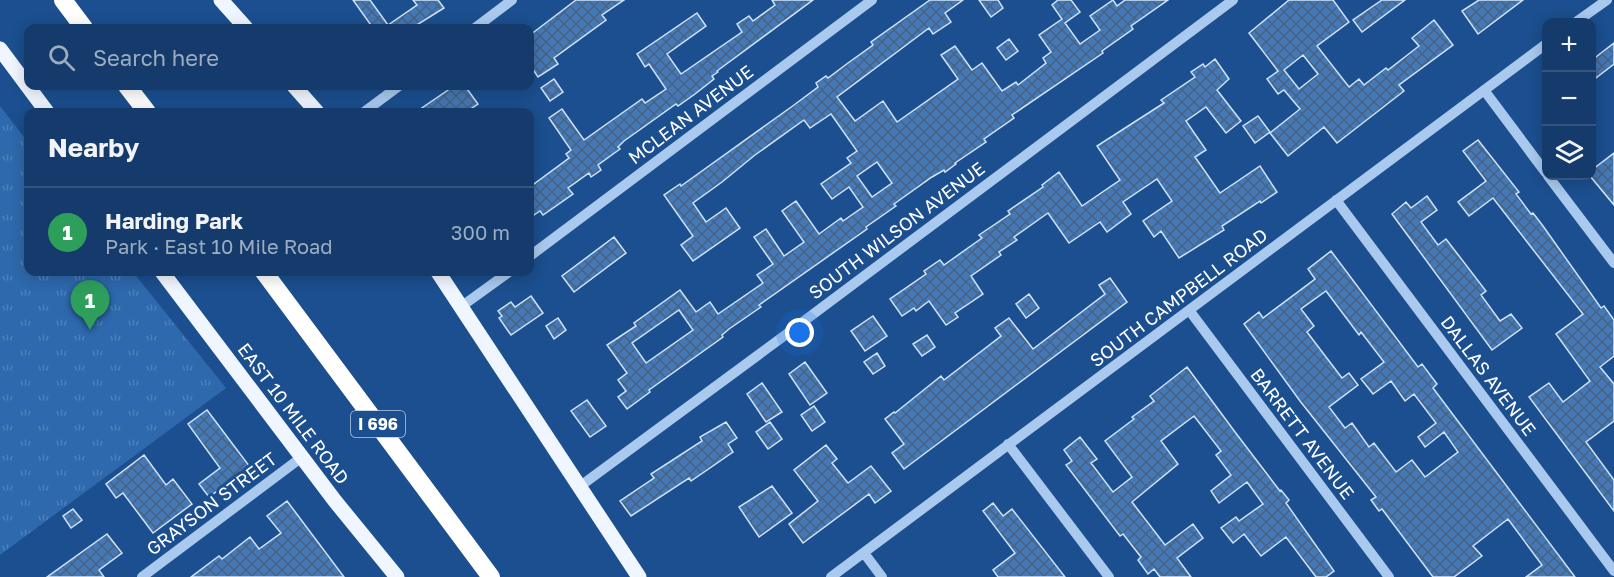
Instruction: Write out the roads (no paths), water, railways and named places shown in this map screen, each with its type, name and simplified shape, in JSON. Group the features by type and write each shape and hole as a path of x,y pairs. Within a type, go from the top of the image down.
{"highway":[{"path":"63,0 81,24"},
{"path":"130,90 144,108"},
{"name":"I 696","path":"267,276 491,577"}],"main road":[{"path":"221,0 242,24"},
{"path":"0,49 24,81"},
{"path":"31,90 44,108"},
{"path":"298,90 313,108"},
{"name":"EAST 10 MILE ROAD","path":"165,276 335,501 396,577"},
{"path":"441,276 639,577"}],"street":[{"path":"480,24 512,0"},
{"name":"MCLEAN AVENUE","path":"534,253 872,0"},
{"name":"SOUTH WILSON AVENUE","path":"579,487 1233,0"},
{"path":"1582,18 1607,0"},
{"name":"SOUTH CAMPBELL ROAD","path":"831,577 1542,47"},
{"path":"369,108 394,90"},
{"path":"1484,90 1542,167"},
{"path":"1552,180 1614,263"},
{"name":"DALLAS AVENUE","path":"1336,200 1614,571"},
{"path":"462,306 503,276"},
{"name":"BARRETT AVENUE","path":"1189,310 1389,577"},
{"path":"1008,444 1109,577"},
{"name":"GRAYSON STREET","path":"142,577 302,457"},
{"path":"864,553 882,577"}],"place":[{"name":"Harding Park","path":"90,330"}]}
